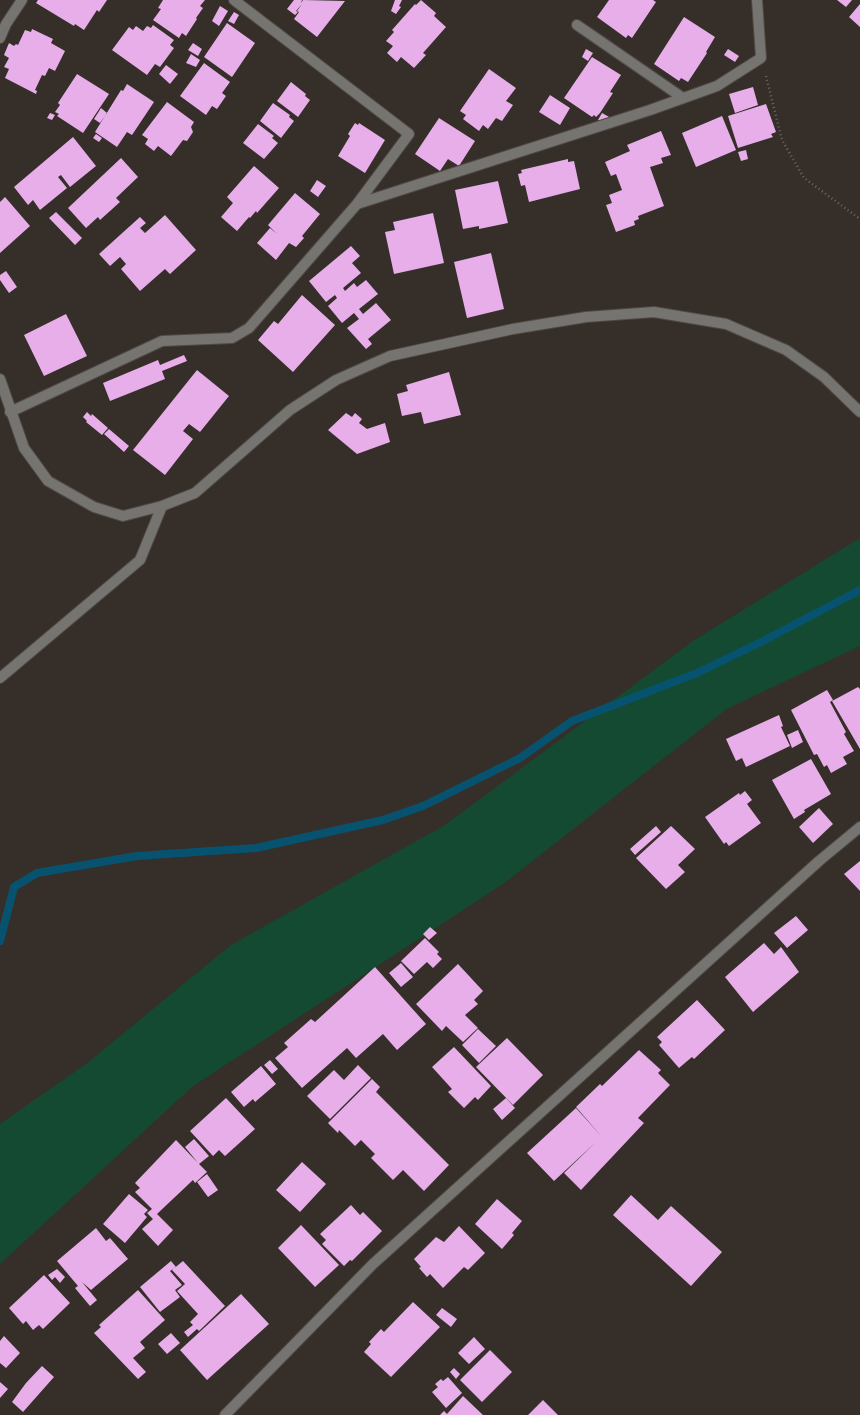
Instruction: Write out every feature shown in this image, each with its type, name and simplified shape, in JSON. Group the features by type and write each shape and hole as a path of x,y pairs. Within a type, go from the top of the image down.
{"street":[{"path":"0,38 6,24 22,0"},
{"path":"10,412 162,341 232,338 249,328 357,204 409,134 234,0"},
{"path":"357,204 650,110 717,86 761,58 757,0"},
{"path":"577,25 683,98"},
{"path":"0,379 10,412 24,448 48,481 94,508 123,516 162,506 195,493 290,410 336,380 390,356 513,329 586,317 654,312 726,324 786,350 824,377 860,412"},
{"path":"0,678 140,560 162,506"},
{"path":"225,1415 373,1264 819,861 860,827"}],"path":[{"path":"761,58 782,140 804,178 860,219"}],"green space":[{"path":"860,538 860,646 728,708 503,884 193,1086 0,1264 0,1124 86,1064 231,945 445,825 693,641"}],"building":[{"path":"38,0 107,0 99,12 97,10 84,30 75,24 74,26 36,3"},
{"path":"163,0 205,0 200,6 203,8 186,36 182,33 179,38 153,20 161,9 158,8"},
{"path":"294,0 302,0 301,3 303,0 345,1 317,37 294,19 299,12 297,11 302,4 296,11 298,12 295,15 287,9"},
{"path":"395,0 402,0 399,6 401,7 396,14 391,11"},
{"path":"421,0 436,13 434,16 446,27 423,53 426,55 414,68 401,57 397,62 387,53 393,46 386,41 394,32 392,30 415,4 416,5"},
{"path":"609,0 653,0 656,2 632,38 628,35 626,38 597,17"},
{"path":"837,0 852,0 846,7"},
{"path":"860,4 860,27 849,17"},
{"path":"220,6 228,11 219,26 212,21"},
{"path":"234,12 239,15 234,24 228,21"},
{"path":"684,17 715,37 706,52 707,53 688,82 681,78 679,81 654,64"},
{"path":"227,23 255,43 232,77 204,57"},
{"path":"153,25 174,40 170,45 174,48 160,67 155,64 147,75 112,50 129,27 133,30 136,26 143,31 147,26 151,28"},
{"path":"32,29 53,39 51,43 65,51 55,71 49,68 45,76 42,75 35,90 37,91 36,94 5,78 9,69 4,67 9,58 4,55 9,43 14,46 16,44 18,45 25,30 31,32"},
{"path":"193,43 202,49 198,56 188,50"},
{"path":"586,49 593,53 588,61 582,57"},
{"path":"728,49 739,56 735,62 724,55"},
{"path":"191,54 200,60 196,67 186,63"},
{"path":"592,57 621,75 610,92 613,93 596,117 594,115 592,117 564,98"},
{"path":"204,63 230,82 222,93 226,96 217,109 212,106 206,115 180,96"},
{"path":"166,65 178,74 170,84 159,74"},
{"path":"489,69 516,88 506,101 513,105 502,121 496,118 488,129 483,125 479,131 463,119 466,115 460,111"},
{"path":"77,74 109,94 83,133 57,116 59,114 55,112 60,105 58,103"},
{"path":"291,82 306,94 305,96 310,100 298,117 277,101"},
{"path":"127,84 154,102 132,135 127,132 117,147 95,132 121,90 123,91"},
{"path":"753,87 758,105 735,113 729,94"},
{"path":"550,95 570,108 560,125 539,112"},
{"path":"167,102 194,122 191,127 193,132 187,141 183,140 171,156 158,146 154,151 145,144 148,139 142,135"},
{"path":"273,103 290,115 289,117 294,121 281,138 260,121"},
{"path":"766,104 776,132 771,134 773,137 738,148 728,116"},
{"path":"101,108 107,113 100,123 94,119"},
{"path":"50,113 55,115 52,120 47,118"},
{"path":"602,113 611,118 606,125 598,120"},
{"path":"722,116 736,150 696,167 682,133"},
{"path":"439,118 475,141 459,166 448,159 440,171 415,154"},
{"path":"355,123 358,125 359,123 385,140 365,173 338,156 350,136 348,134"},
{"path":"258,124 274,136 272,138 278,143 264,159 243,143"},
{"path":"661,131 671,155 661,158 663,163 650,167 664,206 638,216 639,219 634,221 635,225 616,232 606,205 612,203 609,195 622,190 616,174 611,176 605,162 630,151 627,145"},
{"path":"96,134 102,138 99,142 93,138"},
{"path":"73,137 96,166 70,187 61,175 58,177 67,188 40,210 33,200 28,205 14,187"},
{"path":"746,150 748,159 741,161 738,152"},
{"path":"121,158 138,177 116,198 120,202 100,220 98,217 86,228 68,208"},
{"path":"568,159 568,162 574,161 580,189 529,202 525,185 521,186 518,174 522,173 521,170"},
{"path":"254,166 279,188 257,213 256,211 250,218 249,217 237,231 221,217 233,203 227,197"},
{"path":"317,180 326,186 318,197 310,191"},
{"path":"498,181 508,223 479,229 479,226 463,229 455,190"},
{"path":"295,193 320,214 302,236 304,238 296,247 289,243 276,260 257,243 270,228 277,234 268,225"},
{"path":"5,197 30,226 0,253 0,202"},
{"path":"56,212 82,238 75,245 49,218"},
{"path":"433,213 444,263 394,274 385,232 395,230 393,222"},
{"path":"165,215 196,250 170,274 165,269 140,291 121,269 126,264 120,257 110,266 99,254 140,217 146,223 140,228 145,233"},
{"path":"351,246 360,256 352,263 361,273 343,288 345,291 354,283 357,287 366,280 378,294 359,309 363,314 376,303 391,320 368,339 372,344 366,349 347,328 359,319 354,313 342,323 328,306 337,298 335,295 326,302 309,281"},
{"path":"491,253 504,309 467,318 454,262"},
{"path":"6,271 17,287 9,293 0,280 0,275"},
{"path":"302,295 335,325 293,372 258,340 274,321 278,324"},
{"path":"66,314 87,356 44,376 24,335"},
{"path":"184,355 187,361 162,371 165,379 110,401 103,383 158,360 160,365"},
{"path":"197,370 229,396 200,432 189,424 183,431 193,439 165,475 133,450"},
{"path":"449,372 461,415 424,424 421,412 402,416 397,394 408,391 406,385"},
{"path":"87,412 91,416 92,414 108,428 102,435 86,422 87,421 83,417"},
{"path":"346,413 352,417 355,413 362,419 359,423 367,429 385,423 390,442 357,454 328,430"},
{"path":"109,429 129,446 124,452 104,434"},
{"path":"858,687 860,689 860,749 832,701"},
{"path":"827,690 833,700 830,702 846,732 844,734 854,751 843,757 847,764 831,773 827,765 824,767 817,754 814,755 791,710"},
{"path":"779,715 783,726 781,727 790,746 746,767 742,758 736,761 726,739"},
{"path":"798,730 803,742 792,748 787,735"},
{"path":"811,759 831,794 804,810 805,812 794,819 772,780"},
{"path":"745,791 752,800 747,804 761,823 729,846 726,842 724,844 705,817 739,793 740,795"},
{"path":"819,808 833,824 813,843 799,827"},
{"path":"656,826 661,832 635,855 630,849"},
{"path":"671,826 695,849 678,865 685,872 666,889 636,858"},
{"path":"860,861 860,891 844,874"},
{"path":"796,916 808,930 787,948 774,933"},
{"path":"430,927 437,933 429,940 423,934"},
{"path":"425,938 439,952 437,954 442,959 433,968 427,962 414,974 401,961"},
{"path":"764,943 774,954 781,947 799,972 753,1012 725,977"},
{"path":"401,963 413,977 401,987 389,973"},
{"path":"458,964 483,991 474,1000 478,1004 465,1015 478,1028 463,1042 446,1026 442,1031 416,1004"},
{"path":"375,967 426,1024 397,1050 383,1034 356,1058 347,1048 302,1088 275,1058 288,1047 284,1043 311,1019 315,1022"},
{"path":"697,1000 725,1030 694,1059 692,1057 679,1068 659,1045 662,1042 657,1037"},
{"path":"478,1029 496,1046 479,1063 462,1045"},
{"path":"507,1038 543,1075 513,1105 476,1067"},
{"path":"454,1047 491,1086 478,1100 475,1097 464,1108 448,1092 452,1089 432,1067"},
{"path":"639,1050 661,1070 658,1073 670,1085 638,1118 644,1123 581,1190 564,1173 596,1142 554,1181 527,1153 576,1108 602,1137 576,1107 600,1084 602,1086"},
{"path":"270,1060 278,1069 272,1074 264,1065"},
{"path":"358,1065 371,1078 330,1119 307,1096 334,1070 344,1080"},
{"path":"261,1066 276,1084 255,1102 253,1099 244,1107 231,1092"},
{"path":"372,1079 380,1087 376,1092 449,1165 424,1191 403,1170 393,1180 371,1158 375,1154 361,1140 355,1146 339,1130 338,1133 328,1123"},
{"path":"226,1098 255,1129 225,1156 219,1150 213,1156 190,1131"},
{"path":"506,1098 515,1108 502,1120 493,1109"},
{"path":"194,1139 209,1156 199,1164 207,1172 195,1183 193,1180 157,1214 173,1230 158,1246 142,1229 153,1219 147,1213 152,1209 135,1192 140,1188 135,1183 176,1140 198,1163 185,1147"},
{"path":"302,1162 326,1184 300,1212 276,1190"},
{"path":"207,1174 218,1190 208,1197 197,1182"},
{"path":"129,1194 148,1210 144,1214 147,1217 125,1243 103,1224"},
{"path":"631,1195 658,1220 671,1206 722,1252 691,1286 613,1215"},
{"path":"497,1199 522,1221 512,1233 514,1235 502,1249 475,1224"},
{"path":"351,1205 360,1215 363,1212 382,1231 352,1261 350,1260 344,1266 322,1244 326,1240 320,1234"},
{"path":"301,1225 339,1265 315,1287 278,1248"},
{"path":"459,1226 485,1253 468,1270 464,1267 443,1288 430,1274 427,1277 419,1268 421,1267 414,1259 436,1237 444,1242"},
{"path":"96,1228 106,1241 110,1238 128,1259 91,1290 82,1282 97,1300 90,1306 75,1288 78,1286 57,1261"},
{"path":"171,1261 176,1267 170,1271 182,1285 175,1290 180,1297 160,1312 140,1287"},
{"path":"183,1261 225,1306 199,1331 197,1329 188,1337 184,1332 193,1325 190,1322 198,1314 177,1291 185,1284 172,1270"},
{"path":"57,1269 65,1277 60,1283 55,1277 52,1280 48,1275"},
{"path":"44,1275 70,1303 43,1329 39,1325 33,1330 26,1321 23,1324 9,1308"},
{"path":"138,1290 165,1320 140,1342 145,1348 133,1358 146,1372 138,1379 94,1333 101,1327 99,1325"},
{"path":"241,1294 269,1324 207,1380 180,1350"},
{"path":"413,1302 440,1327 391,1377 364,1352 371,1344 369,1342 381,1329 384,1332"},
{"path":"442,1308 457,1319 451,1327 436,1315"},
{"path":"171,1333 180,1343 167,1354 158,1344"},
{"path":"4,1336 20,1353 6,1368 0,1363 0,1341"},
{"path":"474,1337 485,1349 469,1364 458,1353"},
{"path":"490,1350 512,1372 482,1402 460,1380"},
{"path":"42,1366 54,1377 23,1412 12,1402 26,1383"},
{"path":"454,1368 460,1374 456,1379 450,1372"},
{"path":"448,1377 462,1393 446,1408 432,1392 438,1387 435,1384 441,1379 443,1381"},
{"path":"0,1382 8,1389 0,1398"},
{"path":"463,1396 483,1415 440,1415 444,1411 447,1414"},
{"path":"543,1400 558,1415 528,1415"}],"waterway":[{"path":"0,941 14,887 37,873 137,856 256,848 383,820 423,806 520,758 572,721 697,673 761,642 860,590"}]}
